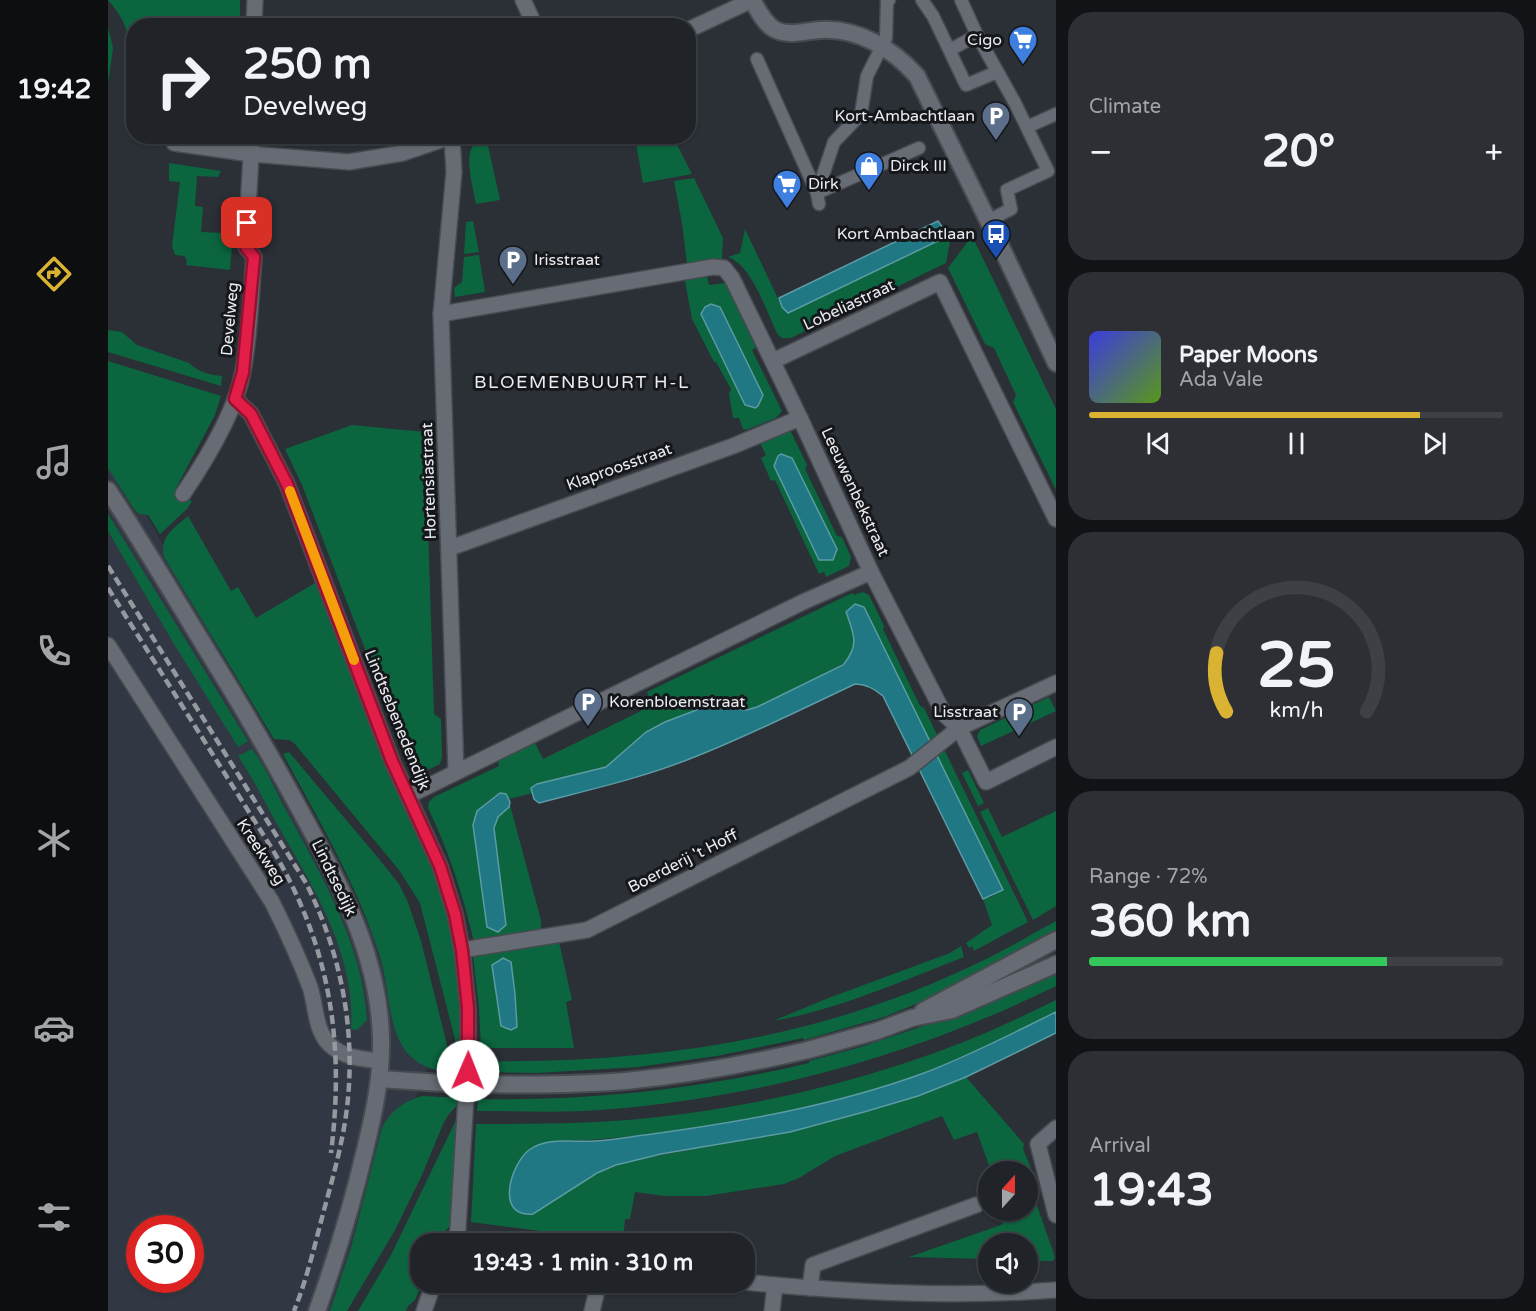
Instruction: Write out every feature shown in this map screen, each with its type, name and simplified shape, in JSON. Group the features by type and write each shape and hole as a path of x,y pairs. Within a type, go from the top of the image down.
{"main road":[{"path":"752,0 765,22 775,30 788,33 820,30 842,31 858,35 895,54 917,76 1056,363"},
{"name":"Lindtsedijk","path":"108,490 266,746 332,870 355,921 371,967 378,1000 381,1038 380,1079 339,1250 317,1311"},
{"path":"912,1018 945,998 1056,940"},
{"path":"380,1079 535,1085 626,1081 719,1068 808,1050 850,1039 912,1018 952,1010 1056,964"}],"street":[{"path":"254,18 255,0"},
{"path":"523,0 531,18"},
{"path":"696,26 752,0"},
{"path":"818,198 834,142 861,114 867,76 886,38 887,1 889,0"},
{"path":"922,0 933,16 966,85 997,72"},
{"path":"961,0 977,35 1052,169 1007,190 1011,209 988,221"},
{"path":"950,50 977,35"},
{"path":"757,58 818,198"},
{"path":"1027,127 1056,114"},
{"path":"181,144 251,154 349,162 403,153 431,144"},
{"name":"Develweg","path":"183,494 209,455 235,399 243,372 254,257 246,247 252,144"},
{"name":"Hortensiastraat","path":"452,144 454,172 441,314 456,772"},
{"path":"818,198 919,148"},
{"name":"Leeuwenbekstraat","path":"441,314 713,267 724,268 732,278 773,361 872,572 944,714 959,728"},
{"name":"Lobeliastraat","path":"773,361 940,282 1056,519"},
{"name":"Lindtsebenedendijk","path":"235,399 251,414 287,484 392,761 440,866 455,914 462,950 468,1008 468,1071"},
{"name":"Klaproosstraat","path":"450,548 733,446 800,417"},
{"path":"408,796 803,602 872,572"},
{"name":"Kreekweg","path":"108,645 272,902 295,947 311,990 322,1035 330,1044 348,1056 381,1061"},
{"path":"1056,683 959,728 986,782 1056,747"},
{"name":"Boerderij 't Hoff","path":"462,950 587,930 909,768 959,728"},
{"path":"458,1233 466,1097"},
{"path":"1056,1128 1038,1144 1050,1166 1056,1215"},
{"path":"810,1288 813,1265 976,1205"},
{"path":"755,1283 810,1288 963,1295 1056,1290"},
{"path":"772,1311 776,1285"},
{"path":"424,1311 430,1293"},
{"path":"592,1311 596,1293"}],"shaded area":[{"path":"108,444 435,1047 334,1311 108,1311"}],"green space":[{"path":"108,0 240,0 240,18 126,18 126,28"},
{"path":"108,27 113,48 108,84"},
{"path":"488,144 500,200 476,204 469,165 469,157 474,145"},
{"path":"636,144 677,144 692,174 643,183"},
{"path":"169,163 221,171 218,177 197,176 195,206 203,207 201,232 224,233 228,230 233,233 230,270 186,265 187,260 184,256 175,255 172,246 180,182 169,181"},
{"path":"694,178 723,238 722,259 687,264 674,181"},
{"path":"473,221 479,252 464,254 466,222"},
{"path":"745,229 782,307 951,236 946,263 791,338 782,338 778,335 752,280 737,262 728,257 740,253"},
{"path":"973,238 1056,409 1056,490 1013,402 1016,395 994,348 985,344 948,268"},
{"path":"479,255 485,292 455,297 454,288 462,282 464,257"},
{"path":"707,276 709,285 725,283 757,347 752,350 782,411 776,418 746,430 743,429 739,418 733,418 729,394 731,389 692,319 686,279","holes":["705,307 754,407 745,405 701,315"]},
{"path":"108,330 122,332 137,345 189,363 204,372 222,376 221,386 108,352"},
{"path":"108,361 221,396 215,415 175,490 192,501 187,509 160,534 148,515 139,514 134,509 108,468"},
{"path":"352,425 425,432 434,714 441,719 442,757 440,764 417,775 411,769 302,485 285,449"},
{"path":"786,431 791,432 807,465 805,469 837,536 842,537 851,557 849,566 826,577 824,572 819,574 775,480 771,481 761,458 766,455 760,443","holes":["779,457 819,559 774,466"]},
{"path":"108,514 248,741 238,747 108,531"},
{"path":"188,516 231,591 238,587 256,618 315,583 392,781 419,836 437,880 456,956 463,1010 461,1049 457,1047 420,903 399,870 294,743 289,740 274,739 164,557 166,538"},
{"path":"863,592 869,595 920,706 924,708 1028,922 974,951 972,946 969,948 966,943 992,925 983,899 994,896 846,612 854,635 854,648 840,666 812,683 747,710 711,705 646,732 606,767 537,784 531,788 533,793 509,799 506,794 500,793 484,804 474,820 506,925 494,832 498,817 510,805 541,920 541,929 485,942 474,942 455,874 428,808 429,802 434,797 499,766 498,761 535,743 543,759 641,711 639,704 649,698 647,692 852,593 854,595"},
{"path":"1049,697 1056,711 981,746 977,736 980,730"},
{"path":"252,749 314,861 349,938 364,992 367,1020 357,1030 351,1029 351,1001 347,974 329,922 318,897 238,756"},
{"path":"289,752 399,884 421,941 451,1061 461,1066 446,1071 423,1065 410,1056 399,1040 382,964 370,927 336,852 283,754"},
{"path":"968,770 984,803 978,806 962,773"},
{"path":"988,808 1002,837 1056,811 1056,906 1033,920 980,812"},
{"path":"1056,921 1056,932 976,976 884,1017 804,1040 803,1038 717,1056 638,1067 536,1073 480,1072 480,1061 546,1061 675,1051 739,1041 802,1027 863,1009 924,987 993,955"},
{"path":"556,939 559,942 572,1000 566,1002 574,1048 481,1048 473,956"},
{"path":"961,946 964,957 894,985 847,1002 773,1021 950,953"},
{"path":"1056,968 1056,986 1002,1011 891,1053 834,1070 777,1084 660,1104 586,1111 477,1111 478,1099 562,1098 645,1092 727,1080 809,1063 809,1061 861,1047 941,1020"},
{"path":"1056,1000 1056,1012 990,1044 923,1073 864,1093 773,1115 711,1126 616,1138 553,1141 511,1178 511,1198 520,1212 533,1214 597,1173 633,1160 790,1132 918,1096 966,1077 1024,1144 1023,1149 1028,1161 987,1161 977,1132 954,1140 942,1116 835,1156 799,1178 784,1184 706,1196 665,1196 635,1192 630,1219 625,1219 624,1233 555,1233 471,1222 476,1124 612,1121 696,1112 773,1099 888,1069 1009,1023"},
{"path":"422,1096 461,1098 461,1101 444,1122 395,1230 347,1311 330,1311 351,1248 382,1128 399,1108"},
{"path":"456,1120 459,1120 453,1223 443,1233 410,1233 410,1293 418,1293 415,1300 406,1311 358,1311 391,1255"},
{"path":"1038,1209 1055,1257 1053,1261 1038,1261 1038,1233 978,1233 1001,1225 1003,1222 1038,1221"},
{"path":"978,1233 978,1259 909,1257"}],"water":[{"path":"938,221 946,237 788,313 782,307 779,298"},
{"path":"711,304 720,307 763,395 755,408 745,405 701,314 705,307"},
{"path":"781,454 792,458 837,549 833,560 819,560 774,466"},
{"path":"855,604 864,607 1003,890 983,899 883,696 863,685 855,684 776,722 658,770 539,803 534,799 531,788 537,784 606,767 646,732 665,722 707,706 747,710 757,707 843,665 854,645 846,612"},
{"path":"500,793 506,794 510,802 509,807 498,817 494,828 506,925 498,932 487,927 473,825 477,811"},
{"path":"503,958 511,962 515,994 517,1027 511,1030 501,1026 492,965"},
{"path":"1056,1012 1056,1033 966,1077 918,1096 790,1132 661,1154 616,1165 597,1173 533,1214 521,1213 514,1208 510,1199 512,1178 522,1157 529,1150 544,1143 601,1141 681,1130 821,1104 924,1073 974,1052"}],"railway":[{"path":"108,566 306,883 330,940 338,969 348,1029 349,1091 336,1166 294,1311"},
{"path":"108,588 271,847 307,920 320,957 334,1033 336,1072 331,1153"}],"slow traffic":[{"path":"290,491 354,660"}],"place":[{"name":"Cigo","path":"1023,66"},
{"name":"Kort-Ambachtlaan","path":"996,142"},
{"name":"Dirck III","path":"869,192"},
{"name":"Dirk","path":"787,210"},
{"name":"Kort Ambachtlaan","path":"996,260"},
{"name":"Irisstraat","path":"513,286"},
{"name":"Korenbloemstraat","path":"588,728"},
{"name":"Lisstraat","path":"1019,738"}],"district":[{"name":"BLOEMENBUURT H-L","path":"582,382"}],"route":[{"path":"247,223 246,247 254,257 243,372 235,399 251,414 287,484 392,761 440,866 455,914 462,950 468,1008 468,1071"}]}
